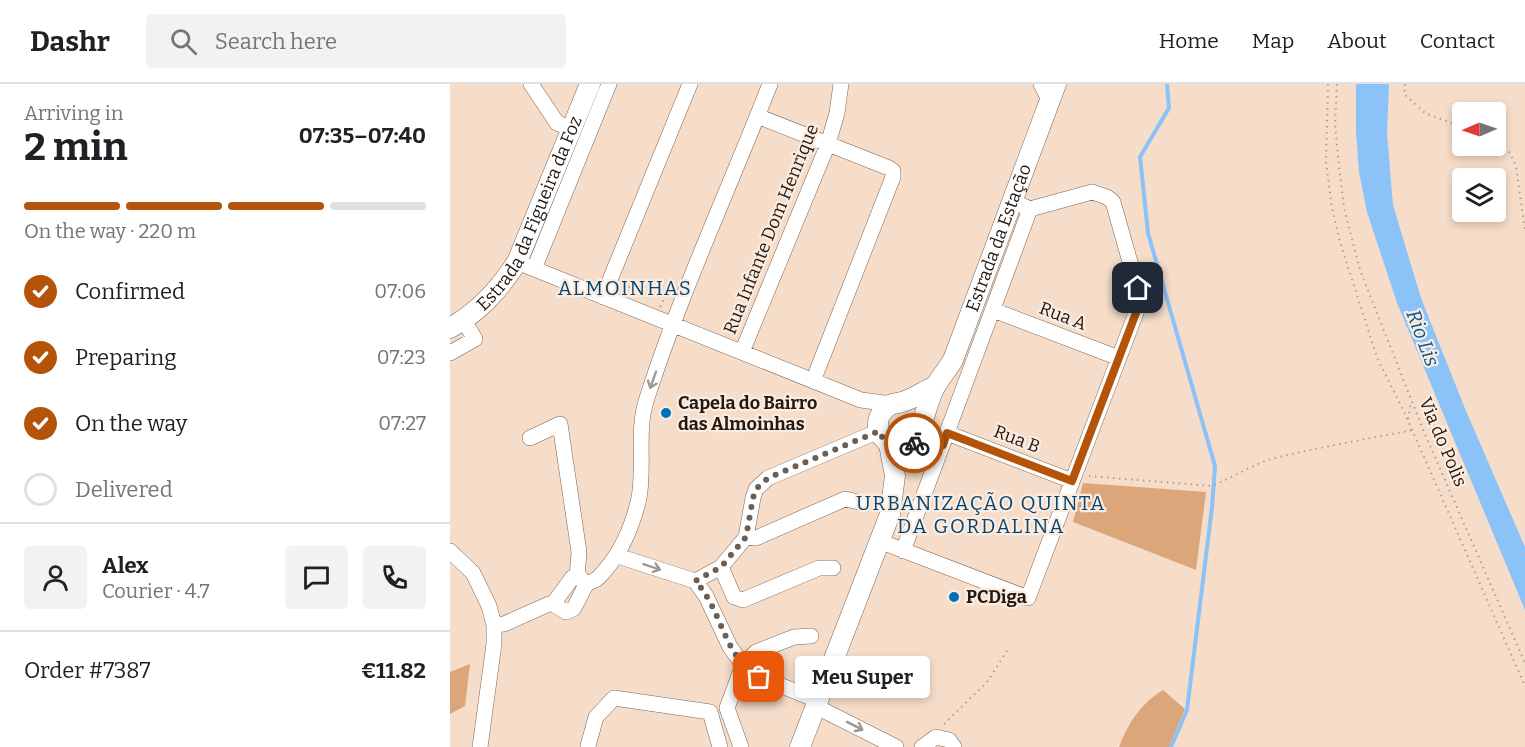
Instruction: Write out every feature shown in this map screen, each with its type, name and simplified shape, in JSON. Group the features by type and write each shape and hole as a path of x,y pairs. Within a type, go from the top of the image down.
{"main road":[{"name":"Estrada da Figueira da Foz","path":"457,324 526,266 572,129 590,84"},
{"name":"Estrada da Estação","path":"800,747 890,514 895,476 917,434 935,386 953,360 1022,205 1053,93"},
{"path":"897,403 915,408 917,434 895,447 882,432 883,411 897,403 935,386"},
{"name":"Estrada da Estação","path":"882,432 895,476"}],"street":[{"path":"531,84 557,123 572,129"},
{"path":"609,84 526,266 861,400 897,403"},
{"path":"603,297 690,84"},
{"path":"494,625 504,624 549,604 556,604 568,581 596,581 618,556 638,499 642,476 642,423 646,401 673,325 770,84"},
{"name":"Rua Infante Dom Henrique","path":"742,352 828,144 837,114 842,84"},
{"path":"1041,84 1053,93"},
{"path":"757,116 893,171 893,177 813,381"},
{"path":"879,541 903,551 1028,598 1139,305 1140,297 1113,202 1107,197 1092,192 1022,205 993,310 903,551"},
{"name":"Rua A","path":"993,310 1119,358"},
{"path":"450,353 475,339 457,324"},
{"path":"691,580 721,567 746,533 756,489 768,478 882,432 861,400"},
{"path":"530,438 560,424 582,581"},
{"name":"Rua B","path":"917,434 945,439 1073,478"},
{"path":"746,533 756,538 845,499 859,502"},
{"path":"450,551 473,573 489,606 494,625 494,644 480,747"},
{"path":"618,556 691,580 706,596 730,648 743,665 759,677 816,703 896,747"},
{"path":"721,567 734,597 743,600 819,568 833,568"},
{"path":"741,747 727,708 743,665 756,651 794,637 811,636"},
{"path":"588,746 596,717 614,698 710,712 720,747"},
{"path":"922,747 936,737 949,740 954,747"}],"path":[{"path":"1328,84 1326,162 1332,208 1340,242 1378,360 1413,430 1525,686"},
{"name":"Via do Polis","path":"1337,84 1335,124 1344,208 1360,270 1411,401 1525,663"},
{"path":"1405,84 1404,94 1425,113 1452,123"},
{"path":"1506,149 1516,166 1525,231"},
{"path":"627,293 630,286"},
{"path":"660,307 664,299"},
{"path":"1408,419 1411,401"},
{"path":"1073,478 1211,486 1224,482 1250,467 1274,459 1413,430"},
{"path":"936,737 940,729 988,681 1008,649"}],"shaded area":[{"path":"1083,483 1206,492 1196,570 1073,522"},
{"path":"470,664 465,706 450,714 450,672"},
{"path":"1163,690 1185,709 1169,747 1119,747 1136,714"}],"water":[{"name":"Rio Lis","path":"1356,84 1389,84 1387,133 1393,205 1421,298 1466,411 1525,547 1525,610 1397,303 1367,212 1359,172"}],"waterway":[{"path":"1167,84 1169,108 1140,157 1148,233 1215,466 1187,710 1171,747"}],"way so far":[{"path":"759,677 750,672 735,657 706,596 695,581 721,567 746,537 756,489 768,478 879,431 885,442 895,447 914,443"}],"place":[{"name":"Capela do Bairro das Almoinhas","path":"666,413"},
{"name":"PCDiga","path":"954,597"},
{"name":"Meu Super","path":"759,677"}],"district":[{"name":"ALMOINHAS","path":"625,288"},
{"name":"URBANIZAÇÃO QUINTA DA GORDALINA","path":"981,514"}],"route":[{"path":"914,443 920,435 943,445 947,433 1072,481 1139,305 1138,288"}]}
